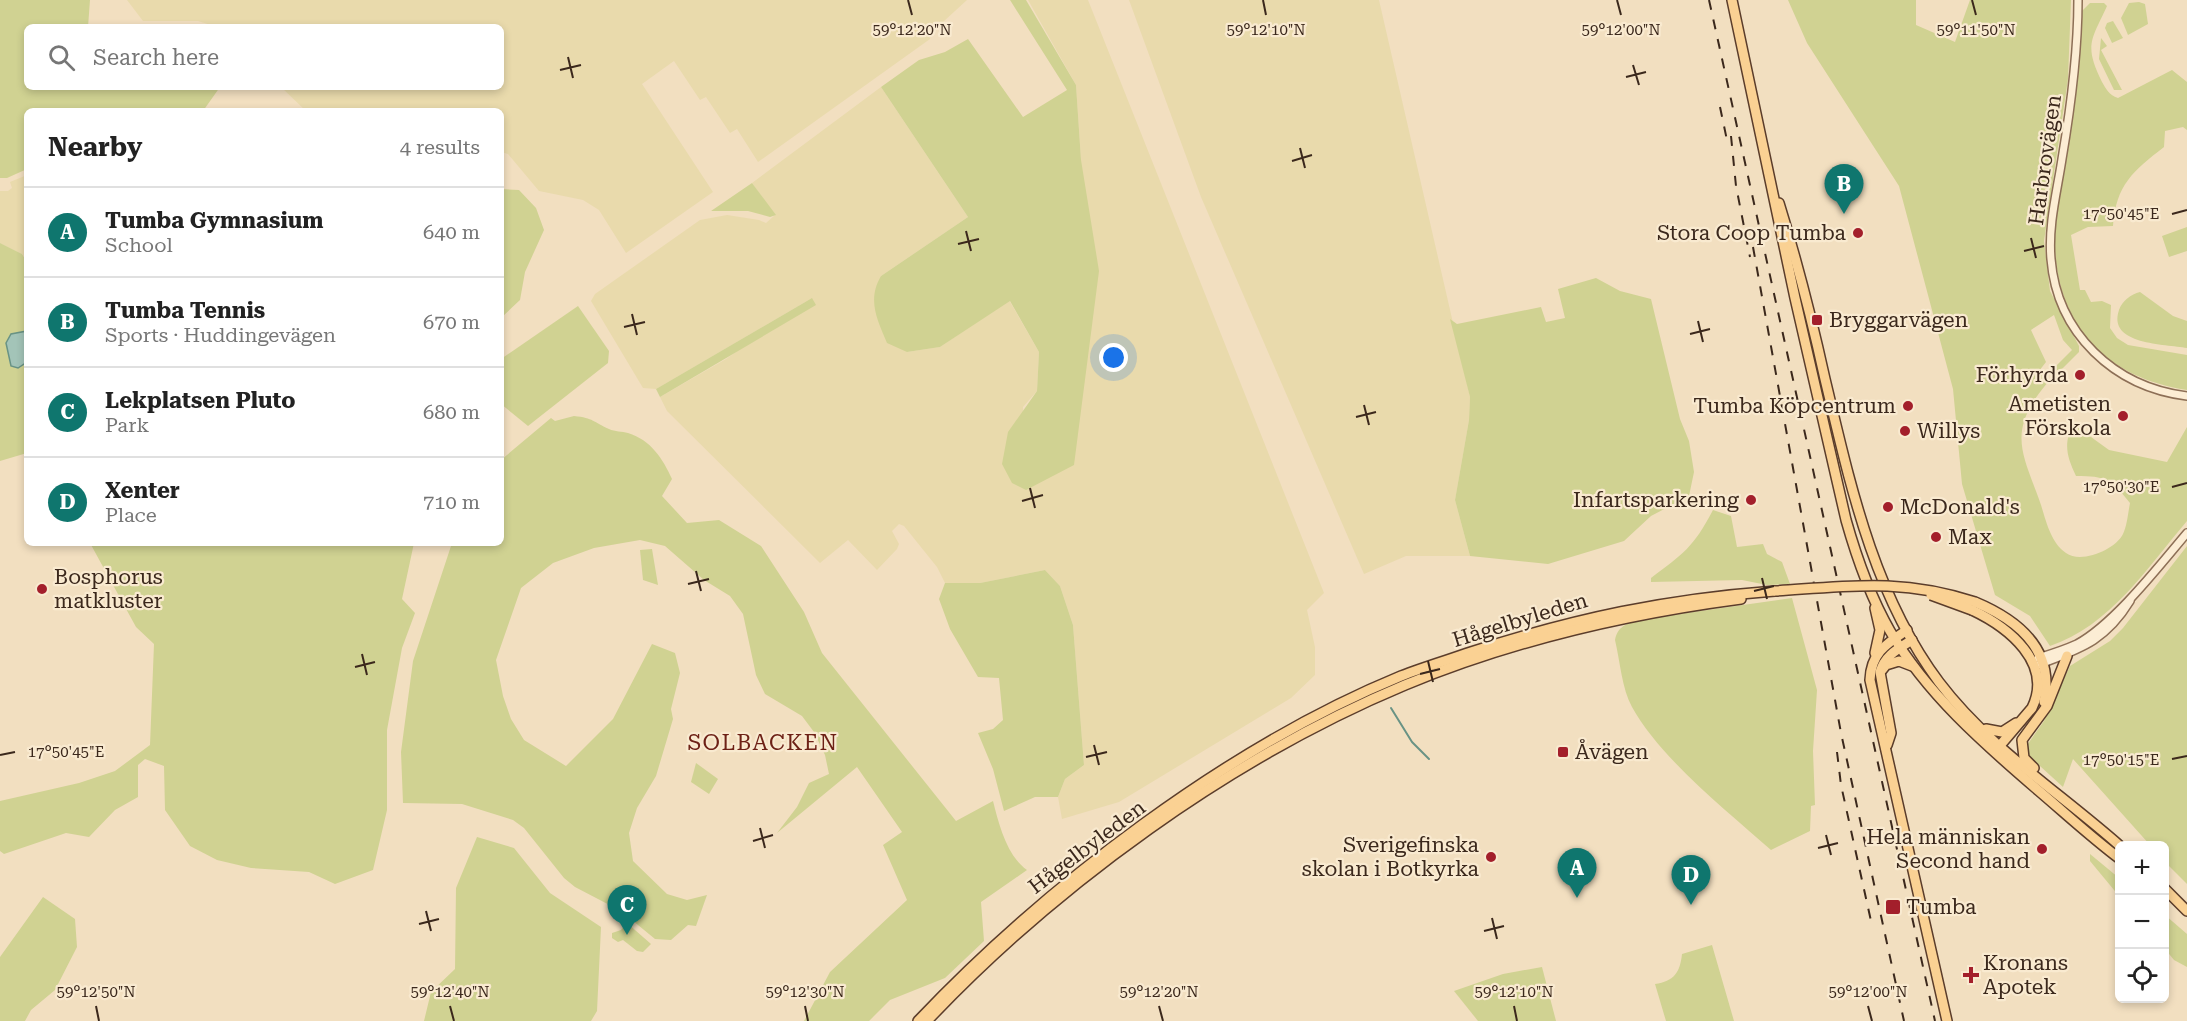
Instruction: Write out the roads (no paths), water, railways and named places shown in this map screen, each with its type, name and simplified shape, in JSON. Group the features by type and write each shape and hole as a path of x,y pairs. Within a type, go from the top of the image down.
{"main road":[{"path":"1732,0 1794,298 1846,520 1856,556 1872,597 1880,630 1870,680 1947,1021"},
{"path":"1769,170 1805,294 1858,514 1878,570 1912,640 1940,683 1997,749"},
{"name":"Hågelbyleden","path":"918,1021 1000,941 1076,876 1164,811 1254,751 1335,707 1402,675 1505,641 1598,615 1700,597 1885,590 1928,595 1973,606 2008,629 2036,663"},
{"name":"Hågelbyleden","path":"927,1021 1004,947 1080,881 1169,816 1274,750 1338,716 1406,685 1459,666 1600,624 1776,594"},
{"path":"1872,597 1914,668 1931,689 2115,855"},
{"path":"1874,657 1907,630"},
{"path":"1886,747 1891,733 1880,672 1883,662 1912,640"},
{"path":"2005,756 2047,706 2067,656"},
{"path":"1880,672 1886,665 1899,661 1914,668"},
{"path":"1965,712 1990,731 2007,730 2024,714 2029,704 2035,685 2036,663"},
{"path":"2036,663 2047,680 2044,704 2026,733 2021,747 2024,758 2115,842"},
{"path":"1997,749 2027,717 2036,700 2036,663"},
{"path":"2005,756 2115,842"},
{"path":"2169,893 2187,911"},
{"path":"2165,895 2187,911"}],"street":[{"name":"Harbrovägen","path":"2078,0 2074,72 2050,238 2053,274 2059,297 2072,325 2089,347 2113,369 2146,386 2187,396"},
{"path":"2036,663 2089,636 2134,594 2187,533"},
{"path":"2036,663 2067,656 2103,633 2124,611 2134,594"}],"water":[{"path":"24,332 24,364 18,368 11,366 6,343 11,334"}],"waterway":[{"path":"1391,708 1412,742 1429,759"}],"railway":[{"path":"1709,0 1935,1021"},
{"path":"1720,107 1728,145"},
{"path":"1731,136 1736,186 1750,257"},
{"path":"1753,247 1841,733 1904,1021"},
{"path":"1837,752 1841,785 1871,921"}],"place":[{"name":"Tumba Tennis","path":"1844,214"},
{"name":"Stora Coop Tumba","path":"1858,233"},
{"name":"Bryggarvägen","path":"1817,320"},
{"name":"Förhyrda","path":"2080,375"},
{"name":"Tumba Köpcentrum","path":"1908,406"},
{"name":"Ametisten Förskola","path":"2123,416"},
{"name":"Willys","path":"1905,431"},
{"name":"Infartsparkering","path":"1751,500"},
{"name":"McDonald's","path":"1888,507"},
{"name":"Max","path":"1936,537"},
{"name":"Bosphorus matkluster","path":"42,589"},
{"name":"Åvägen","path":"1563,752"},
{"name":"Hela människan Second hand","path":"2042,849"},
{"name":"Sverigefinska skolan i Botkyrka","path":"1491,857"},
{"name":"Tumba Gymnasium","path":"1577,898"},
{"name":"Xenter","path":"1691,905"},
{"name":"Tumba","path":"1893,907"},
{"name":"Lekplatsen Pluto","path":"627,935"},
{"name":"Kronans Apotek","path":"1971,975"}],"district":[{"name":"SOLBACKEN","path":"763,742"}]}
